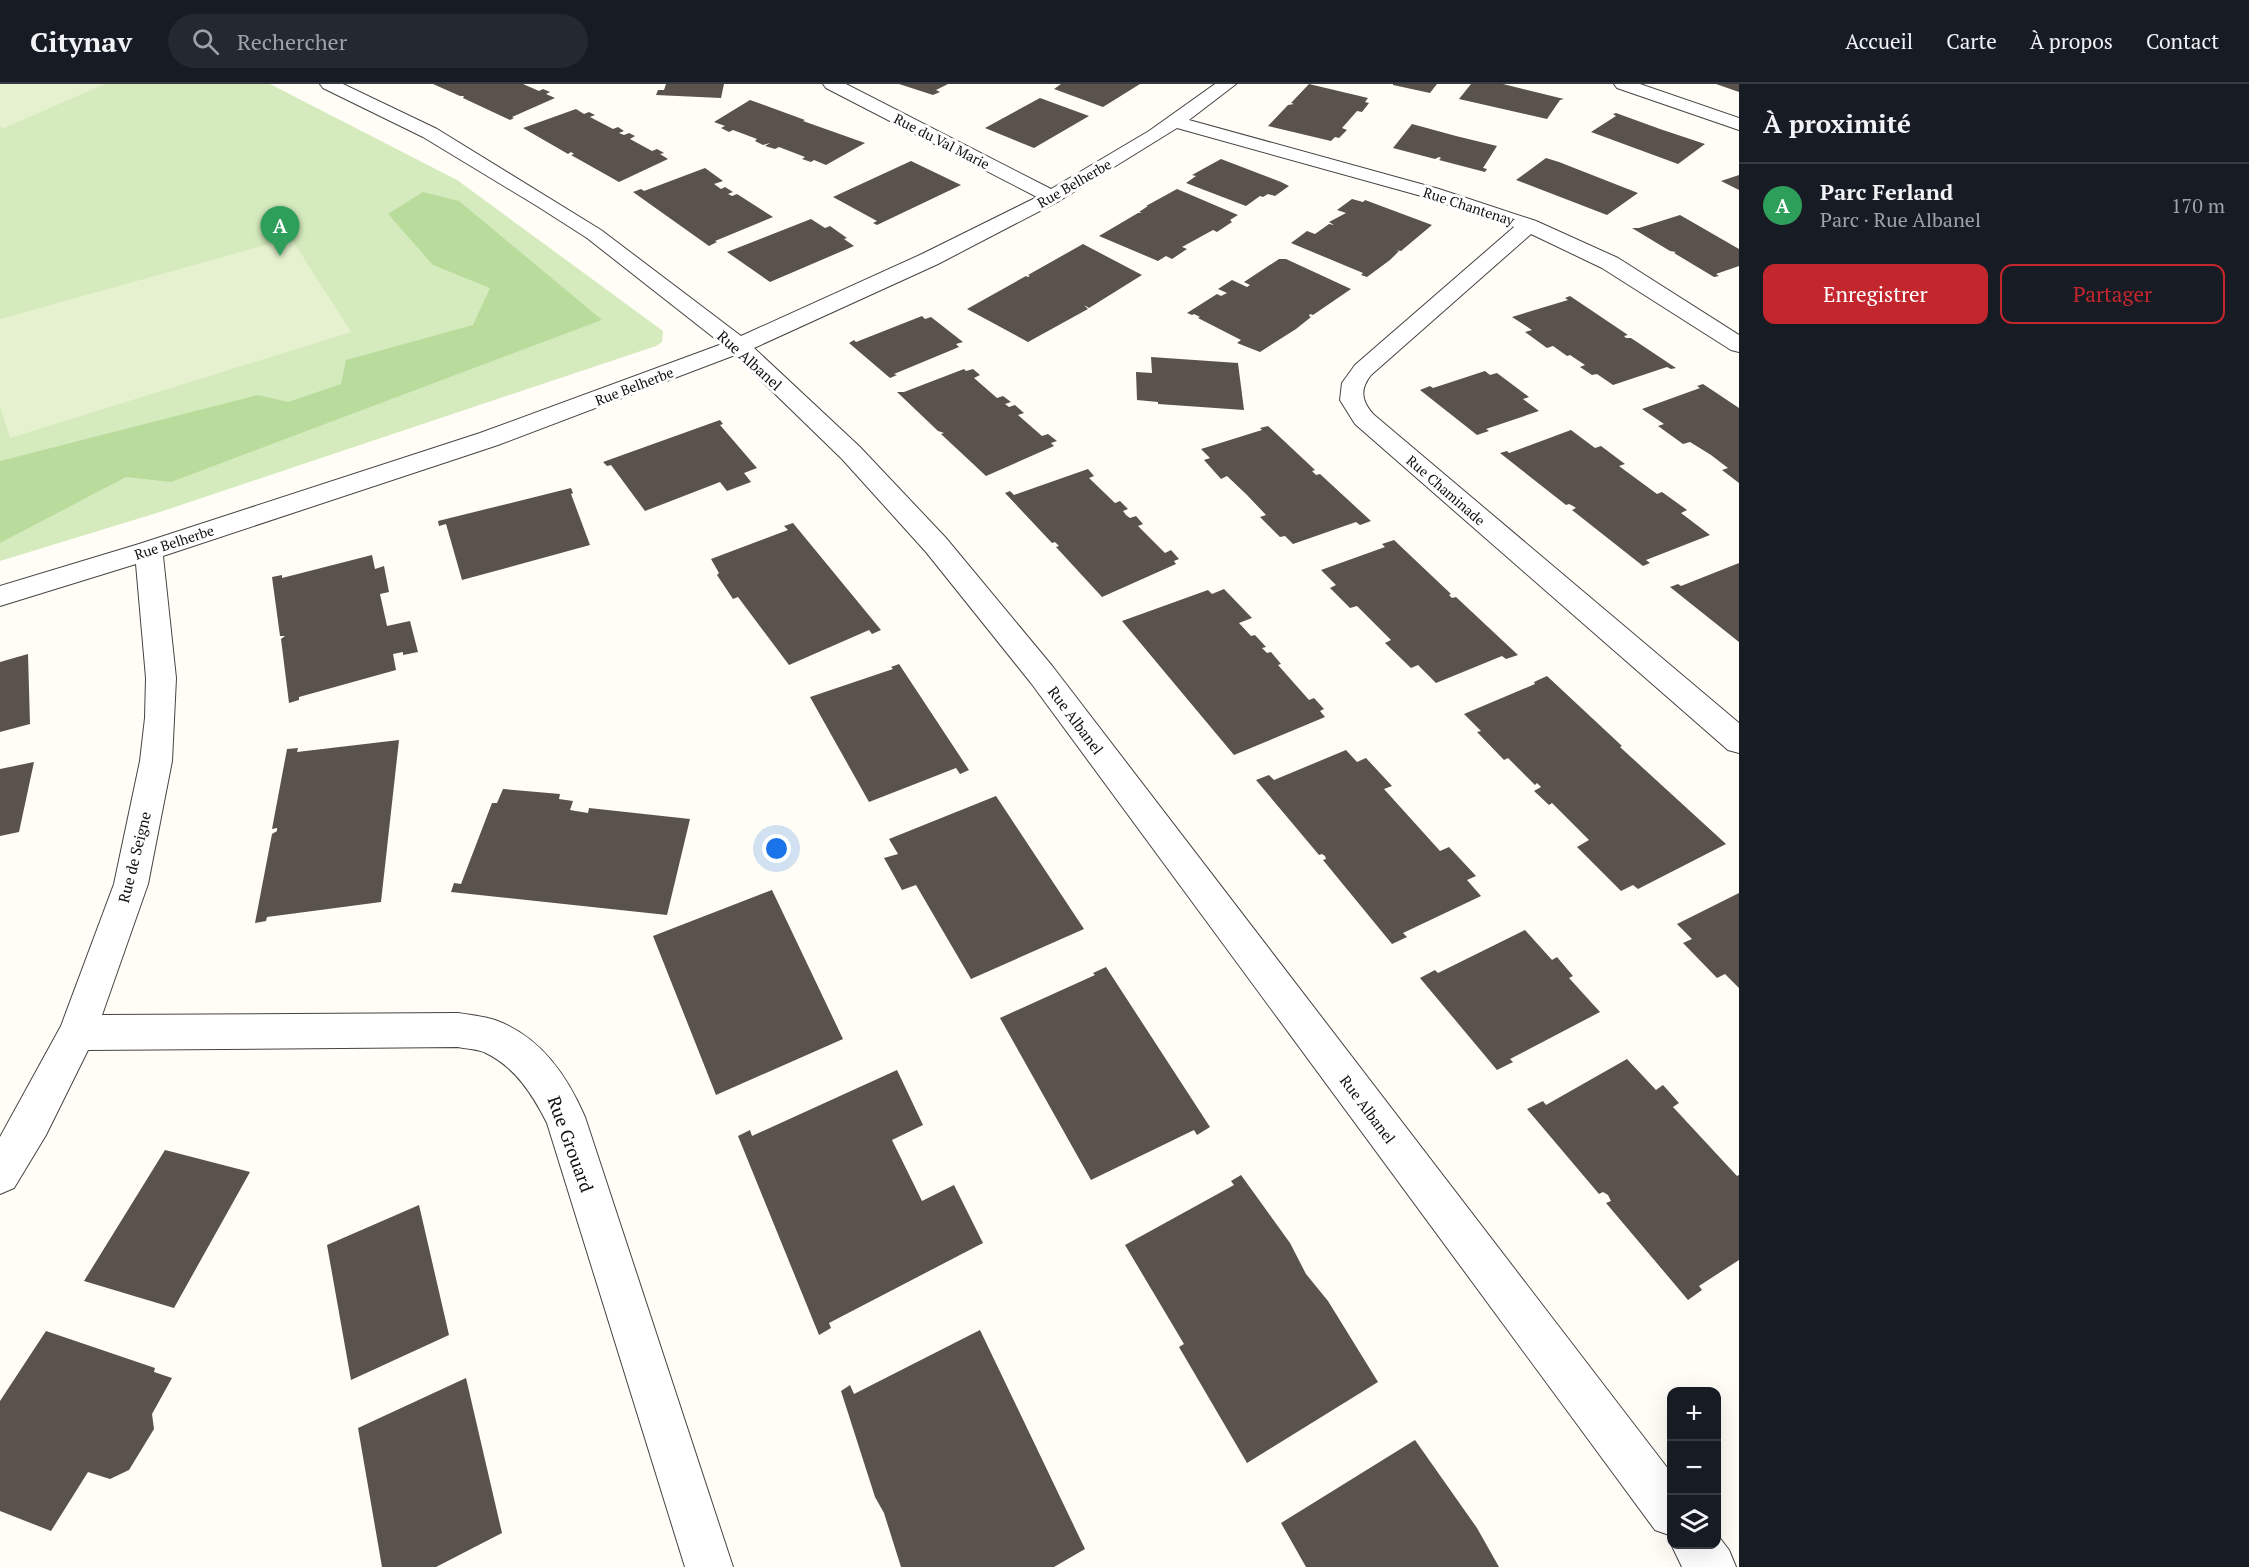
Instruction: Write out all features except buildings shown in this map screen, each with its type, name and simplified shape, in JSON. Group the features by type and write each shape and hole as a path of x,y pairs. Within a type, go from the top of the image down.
{"street":[{"name":"Rue du Val Marie","path":"832,84 1052,197"},
{"name":"Rue Belherbe","path":"0,596 148,551 489,439 739,346 930,259 1052,197 1175,122 1227,84"},
{"path":"1624,84 1739,124"},
{"name":"Rue Albanel","path":"335,85 430,133 594,234 739,346 851,453 936,545 1029,658 1667,1508"},
{"name":"Rue Chantenay","path":"1175,122 1432,193 1529,225 1610,263 1739,345"},
{"name":"Rue Chaminade","path":"1529,225 1363,370 1353,382 1350,395 1354,408 1373,427 1739,741"},
{"name":"Rue de Seigne","path":"0,1174 32,1121 77,1033 131,884 156,761 160,718 161,678 148,551"},
{"name":"Rue Grouard","path":"77,1033 458,1030 492,1036 522,1055 547,1082 565,1118 709,1567"},
{"path":"1698,1549 1712,1567"}],"green space":[{"path":"0,84 270,84 457,180 663,331 662,342 656,346 160,512 0,561"},
{"path":"0,84 105,84 4,128 0,127"},
{"path":"423,192 459,201 602,320 171,482 126,477 0,543 0,461 258,395 288,402 341,384 346,360 473,325 490,288 433,265 388,214"},
{"path":"291,238 351,332 10,438 0,406 0,319"}],"place":[{"name":"Parc Ferland","path":"280,256"}]}
